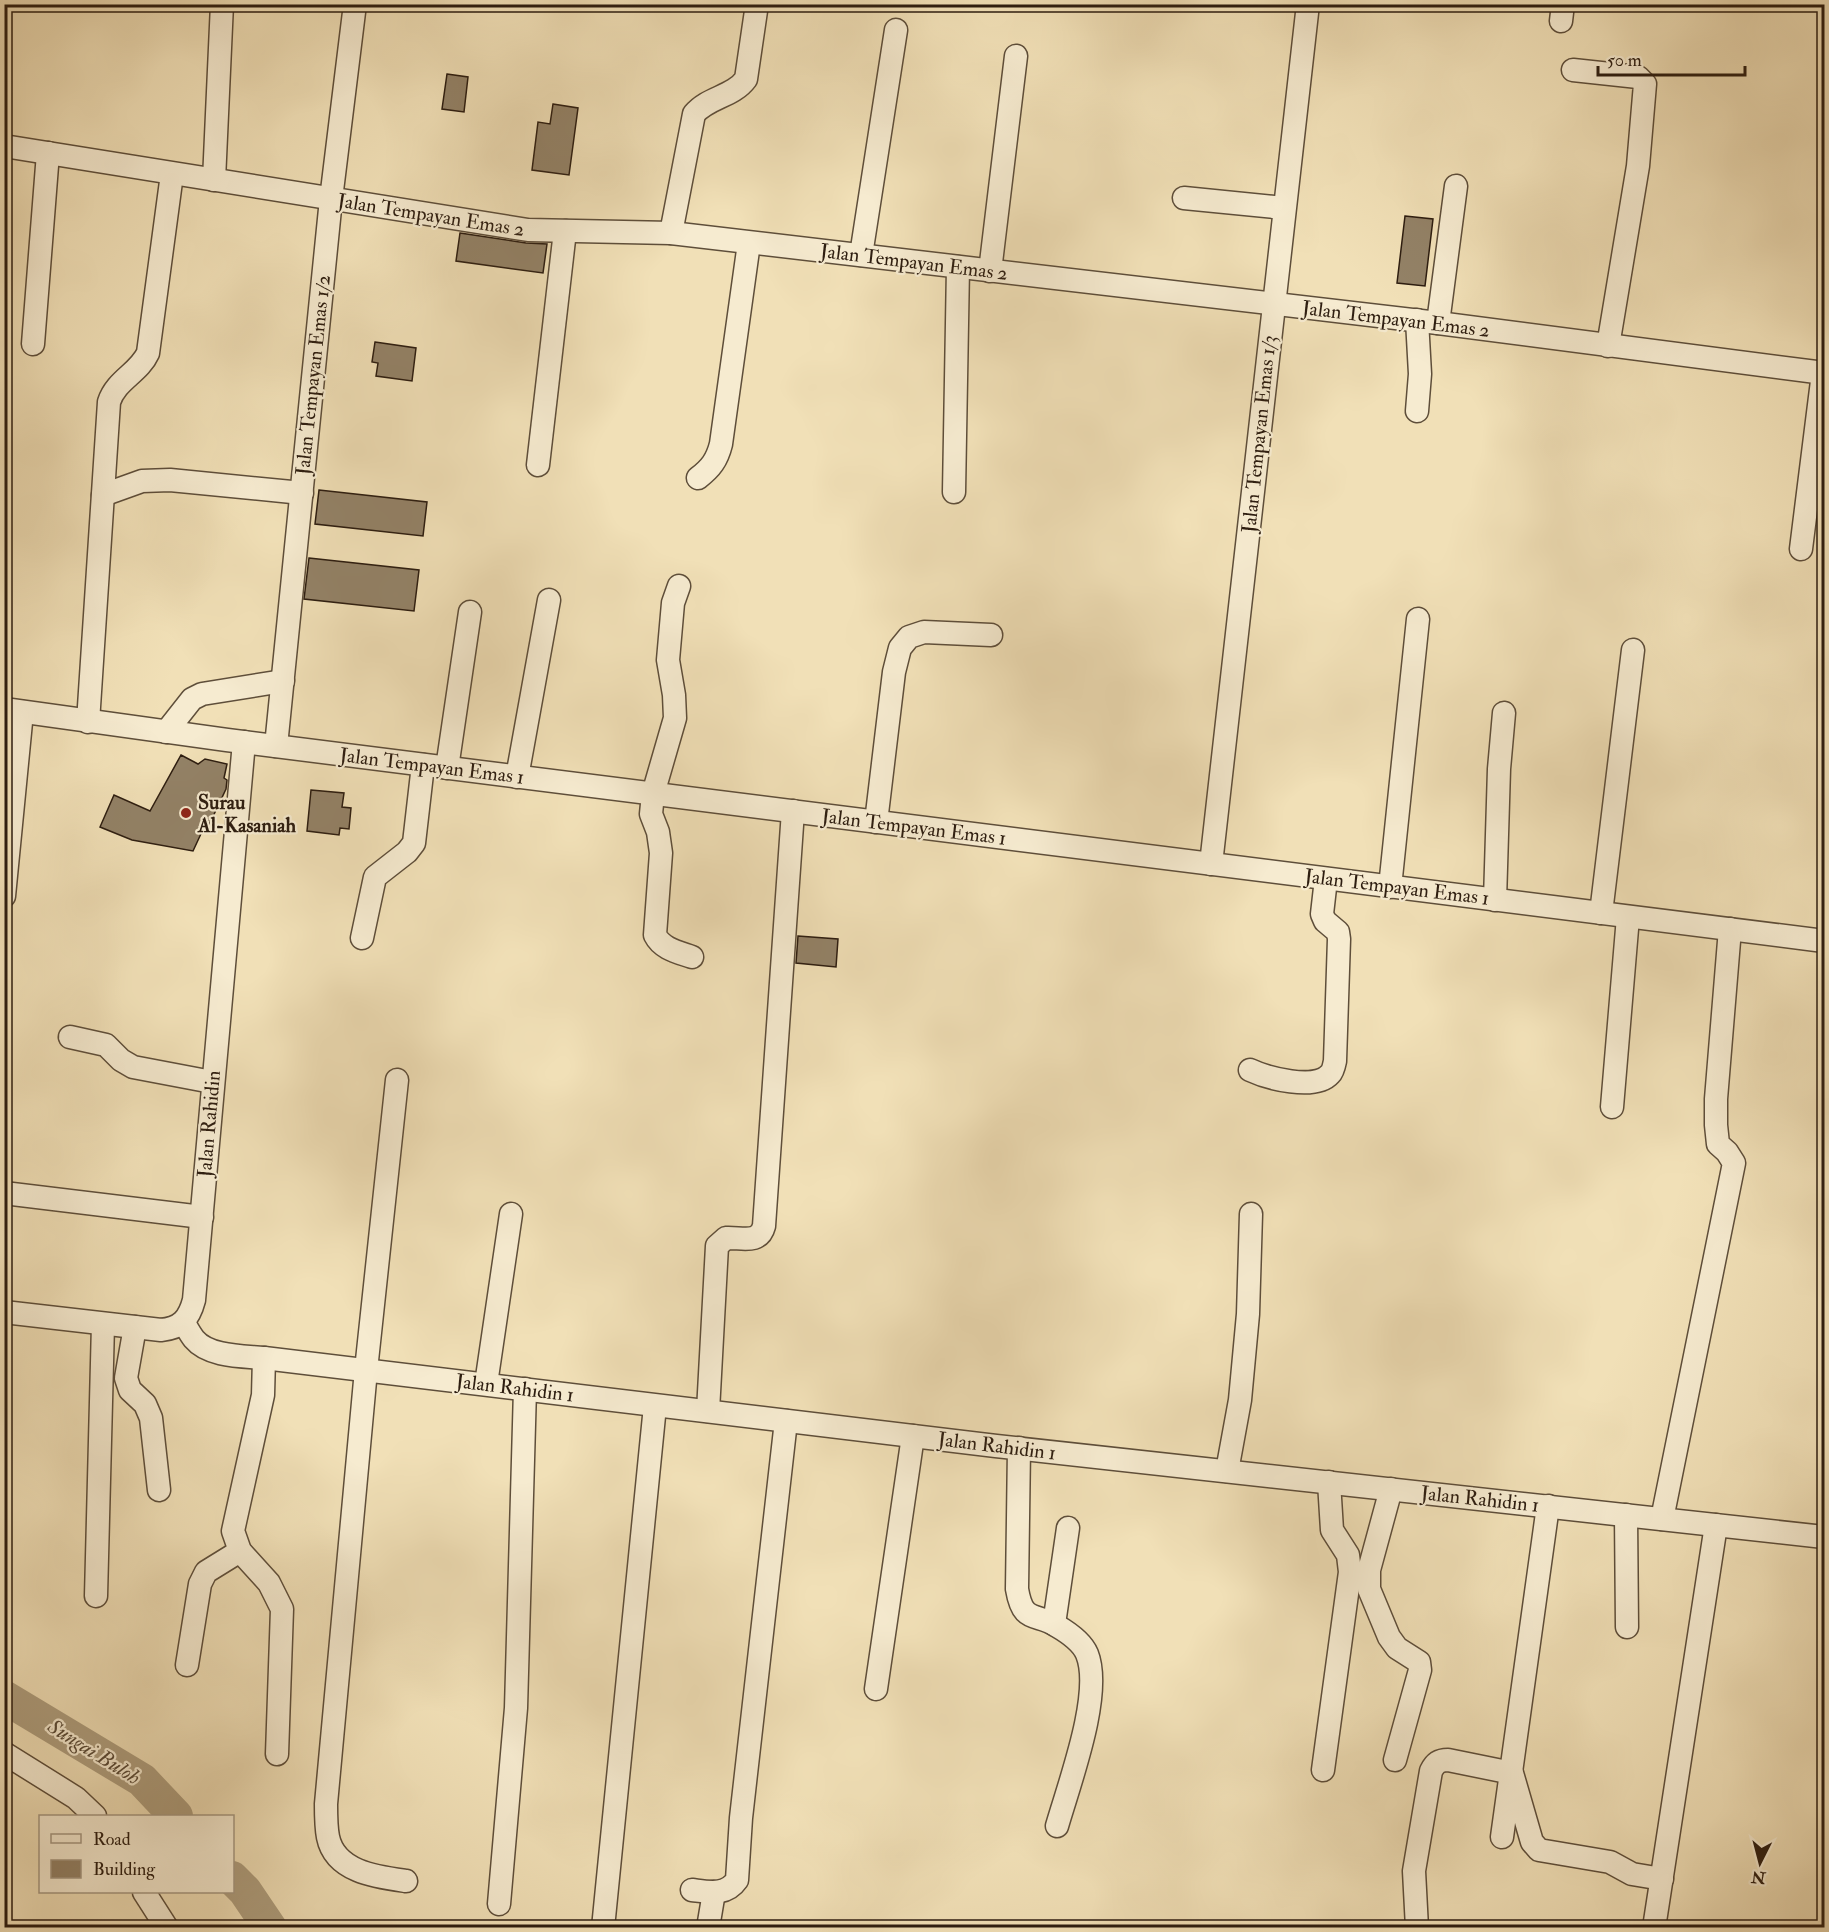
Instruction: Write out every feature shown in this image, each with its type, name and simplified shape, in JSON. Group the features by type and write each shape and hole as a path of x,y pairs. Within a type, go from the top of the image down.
{"street":[{"path":"213,180 222,4"},
{"name":"Jalan Tempayan Emas 1/2","path":"276,746 331,200 355,4"},
{"path":"671,233 694,114 707,103 741,87 746,79 757,4"},
{"name":"Jalan Tempayan Emas 1/3","path":"1211,864 1308,4"},
{"path":"861,255 896,30"},
{"path":"990,271 1016,56"},
{"path":"1573,70 1638,77 1645,84 1646,96 1638,166 1608,346"},
{"name":"Jalan Tempayan Emas 2","path":"4,146 528,230 671,233 1427,322 1824,373"},
{"path":"33,344 48,153"},
{"path":"88,722 109,402 115,387 145,361 148,353 172,174"},
{"path":"1417,411 1427,322 1456,186"},
{"path":"1184,198 1284,208"},
{"path":"538,465 565,231"},
{"path":"698,478 710,469 718,458 749,243"},
{"path":"954,492 958,267"},
{"path":"1801,549 1824,373"},
{"path":"103,495 142,481 170,480 302,493"},
{"path":"679,586 673,603 668,660 675,718 653,794 651,814 658,832 661,853 655,935 665,946 692,957"},
{"path":"517,777 549,600"},
{"path":"447,768 470,612"},
{"path":"1390,886 1418,619"},
{"path":"876,822 894,672 900,648 909,638 924,632 991,635"},
{"path":"1602,913 1633,650"},
{"path":"166,732 192,699 202,694 283,681"},
{"path":"4,896 13,711"},
{"name":"Jalan Tempayan Emas 1","path":"13,711 517,777 1824,941"},
{"path":"1495,900 1503,713"},
{"name":"Jalan Rahidin","path":"184,1323 194,1300 244,742"},
{"path":"362,938 375,878 407,852 414,843 423,765"},
{"path":"708,1411 717,1246 726,1238 754,1239 759,1236 764,1226 793,812"},
{"path":"1250,1070 1266,1077 1299,1081 1324,1079 1332,1072 1335,1061 1339,939 1338,932 1325,921 1322,914 1326,879"},
{"path":"1612,1107 1628,916"},
{"path":"1662,1519 1734,1163 1718,1144 1716,1125 1716,1099 1730,929"},
{"path":"70,1037 106,1046 121,1060 133,1067 212,1082"},
{"path":"397,1080 366,1370 326,1804 328,1838 333,1852 343,1863 358,1871 381,1878 406,1881"},
{"path":"4,1193 202,1217"},
{"path":"486,1384 511,1214"},
{"path":"1227,1471 1240,1400 1248,1314 1251,1214"},
{"path":"4,1312 161,1330 174,1329 184,1323"},
{"name":"Jalan Rahidin 1","path":"184,1323 195,1341 205,1348 218,1352 1018,1449 1824,1537"},
{"path":"96,1596 103,1324"},
{"path":"135,1327 126,1378 130,1390 145,1404 151,1418 159,1490"},
{"path":"264,1358 263,1395 233,1531 240,1551 269,1583 282,1609 277,1754"},
{"path":"499,1904 516,1708 525,1389"},
{"path":"603,1928 655,1406"},
{"path":"708,1928 703,1891 725,1890 733,1886 739,1869 741,1818 786,1421"},
{"path":"876,1689 913,1436"},
{"path":"1018,1449 1017,1590 1019,1600 1025,1612 1039,1620 1054,1624 1076,1639 1086,1652 1091,1666 1090,1696 1081,1744 1057,1826"},
{"path":"1323,1770 1350,1572 1348,1555 1332,1530 1329,1482"},
{"path":"1391,1489 1369,1570 1369,1589 1389,1637 1397,1648 1419,1662 1420,1670 1395,1760"},
{"path":"1502,1838 1548,1506"},
{"path":"1626,1515 1627,1627"},
{"path":"1654,1928 1716,1525"},
{"path":"1054,1624 1068,1528"},
{"path":"187,1665 200,1584 206,1572 240,1551"},
{"path":"4,1753 76,1798 94,1815"},
{"path":"1417,1928 1414,1871 1434,1764 1440,1760 1448,1760 1512,1773"},
{"path":"1512,1773 1532,1842 1539,1850 1610,1862 1632,1874 1662,1879"},
{"path":"145,1893 167,1928"}],"building":[{"path":"447,74 468,77 464,112 442,109"},
{"path":"553,104 578,108 569,175 532,170 538,122 550,124"},
{"path":"1405,216 1433,219 1425,286 1397,283"},
{"path":"460,233 547,244 543,273 456,261"},
{"path":"375,342 416,348 412,381 376,376 378,363 372,362"},
{"path":"319,490 427,502 423,536 315,524"},
{"path":"309,558 419,570 414,611 304,599"},
{"name":"Surau Al-Kasaniah","path":"181,755 198,764 205,759 227,764 224,778 227,780 226,789 209,825 206,823 193,851 132,840 100,827 114,795 150,811"},
{"path":"311,790 344,793 342,807 351,808 349,829 340,828 339,835 307,831"},
{"path":"798,936 838,939 836,967 796,963"}],"waterway":[{"name":"Sungai Buloh","path":"4,1697 142,1780 175,1815"},
{"name":"Sungai Buloh","path":"234,1880 245,1891 270,1928"}],"place":[{"name":"Surau Al-Kasaniah","path":"186,813"}]}
